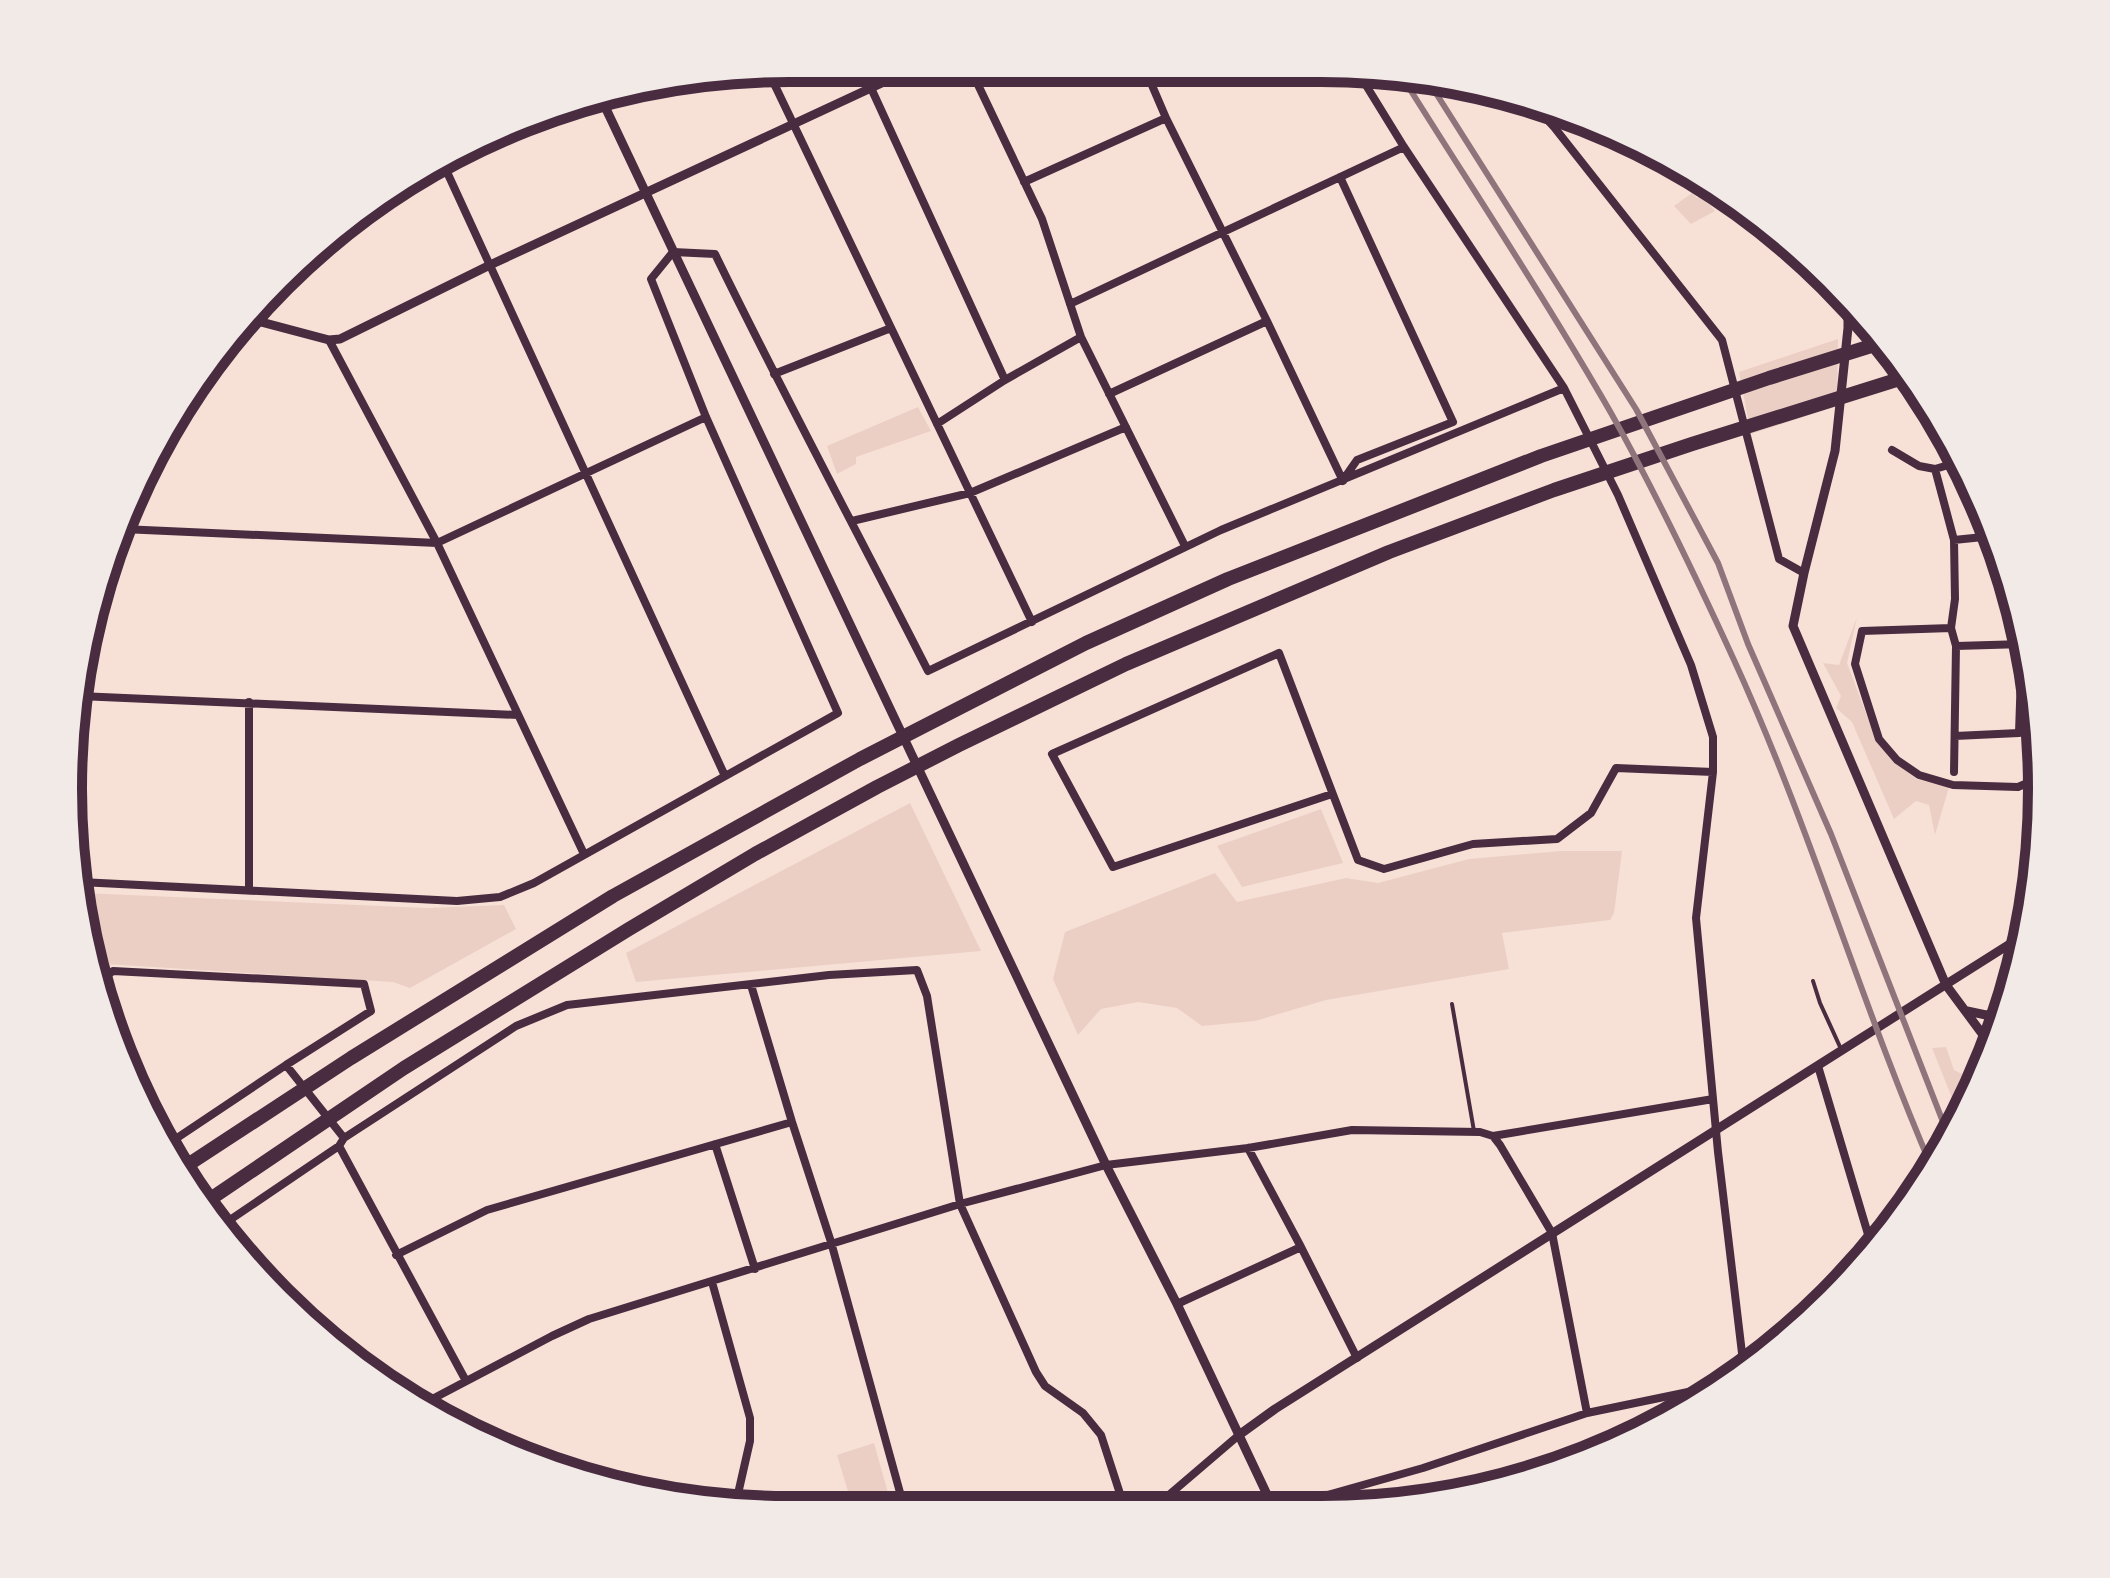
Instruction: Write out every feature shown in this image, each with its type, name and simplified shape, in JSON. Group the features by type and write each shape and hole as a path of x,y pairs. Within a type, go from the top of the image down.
{"highway":[{"path":"190,1163 351,1058 613,896 860,759 1086,643 1228,579 1541,456 1871,346"},
{"path":"212,1198 404,1068 629,929 755,854 959,745 1126,664 1389,552 1554,490 1897,380"}],"street":[{"path":"259,321 329,340 340,339 490,265 884,82"},
{"path":"977,82 1042,219 1081,337 1185,546"},
{"path":"1151,82 1343,481"},
{"path":"774,83 1032,622"},
{"path":"1365,84 1564,388 1618,495 1691,665 1713,737 1713,772 1696,918 1716,1130 1742,1356"},
{"path":"871,88 1005,380"},
{"path":"605,106 1106,1165 1177,1304 1268,1496"},
{"path":"1024,182 1166,118"},
{"path":"1546,119 1722,340 1779,559 1804,573"},
{"path":"1070,304 1404,147"},
{"path":"446,171 725,776"},
{"path":"1340,177 1453,422 1357,460 1343,481"},
{"path":"673,252 715,254 928,671 1185,546 1564,388"},
{"path":"88,882 457,901 500,897 534,883 838,713 706,417 651,279 673,252"},
{"path":"1848,318 1835,451 1793,626 1946,985 1983,1035"},
{"path":"1109,394 1267,321"},
{"path":"774,374 891,328"},
{"path":"937,424 1005,380 1081,337"},
{"path":"329,340 437,543 584,854"},
{"path":"132,529 437,543 706,417"},
{"path":"852,521 970,493 1126,427"},
{"path":"1892,450 1919,466 1935,469 1949,465"},
{"path":"1935,469 1954,540 1955,599 1951,628 1956,646 1954,772"},
{"path":"1954,540 1981,537"},
{"path":"1951,628 1862,631 1855,664 1879,739 1897,760 1919,775 1953,785 2018,787 2028,783"},
{"path":"1956,646 2013,644"},
{"path":"1332,794 1113,867 1052,754 1279,653 1358,860 1384,869 1473,844 1557,839 1591,813 1616,768 1713,772"},
{"path":"1955,736 2019,733 2021,691"},
{"path":"88,696 518,715"},
{"path":"249,702 249,890"},
{"path":"1168,1496 1239,1435 1275,1409 2010,944"},
{"path":"229,1220 339,1146 344,1138 516,1026 567,1005 829,975 917,970 927,996 960,1204 1036,1372 1045,1386 1083,1413 1101,1435 1121,1496"},
{"path":"107,976 113,971 364,984 371,1011 175,1139"},
{"path":"751,985 831,1242 901,1496"},
{"path":"1965,1010 1990,1015"},
{"path":"286,1065 344,1138"},
{"path":"1818,1066 1869,1236"},
{"path":"432,1399 589,1319 755,1269 831,1242 1106,1165 1248,1148 1352,1130 1474,1131 1493,1136 1713,1099"},
{"path":"396,1255 487,1210 792,1122"},
{"path":"1493,1136 1552,1233 1587,1413"},
{"path":"715,1144 755,1269"},
{"path":"339,1146 466,1381"},
{"path":"1248,1148 1357,1358"},
{"path":"1177,1304 1301,1247"},
{"path":"712,1282 750,1418 750,1441 738,1494"},
{"path":"1324,1496 1423,1468 1587,1413 1689,1392"}],"lane":[{"path":"1813,981 1842,1051"},
{"path":"1452,1004 1474,1131"}],"shaded area":[{"path":"1692,193 1697,198 1702,196 1715,211 1691,224 1674,206"},
{"path":"1838,339 1837,406 1751,434 1739,372"},
{"path":"918,407 931,431 856,457 856,464 837,474 827,446"},
{"path":"1857,617 1847,663 1875,737 1891,759 1916,779 1949,787 1935,835 1929,805 1916,801 1894,819 1852,722 1836,708 1841,696 1823,663 1839,665"},
{"path":"910,803 981,951 636,982 626,953"},
{"path":"1321,809 1343,863 1242,887 1217,846"},
{"path":"1561,851 1622,851 1614,913 1610,920 1502,933 1509,969 1326,1000 1255,1021 1202,1026 1177,1008 1138,1002 1101,1009 1078,1035 1053,979 1065,932 1215,873 1237,902 1346,878 1378,883 1469,859"},
{"path":"90,893 427,908 504,905 516,929 410,988 393,982 105,964"},
{"path":"1946,1047 1954,1070 1962,1074 1969,1072 1954,1103 1932,1048"},
{"path":"874,1443 889,1496 849,1496 837,1455"}],"railway":[{"path":"1409,88 1586,370 1644,474 1690,566 1787,786 1881,1042 1926,1154"},
{"path":"1435,92 1636,409 1718,563 1748,644 1831,834 1943,1123"}]}
